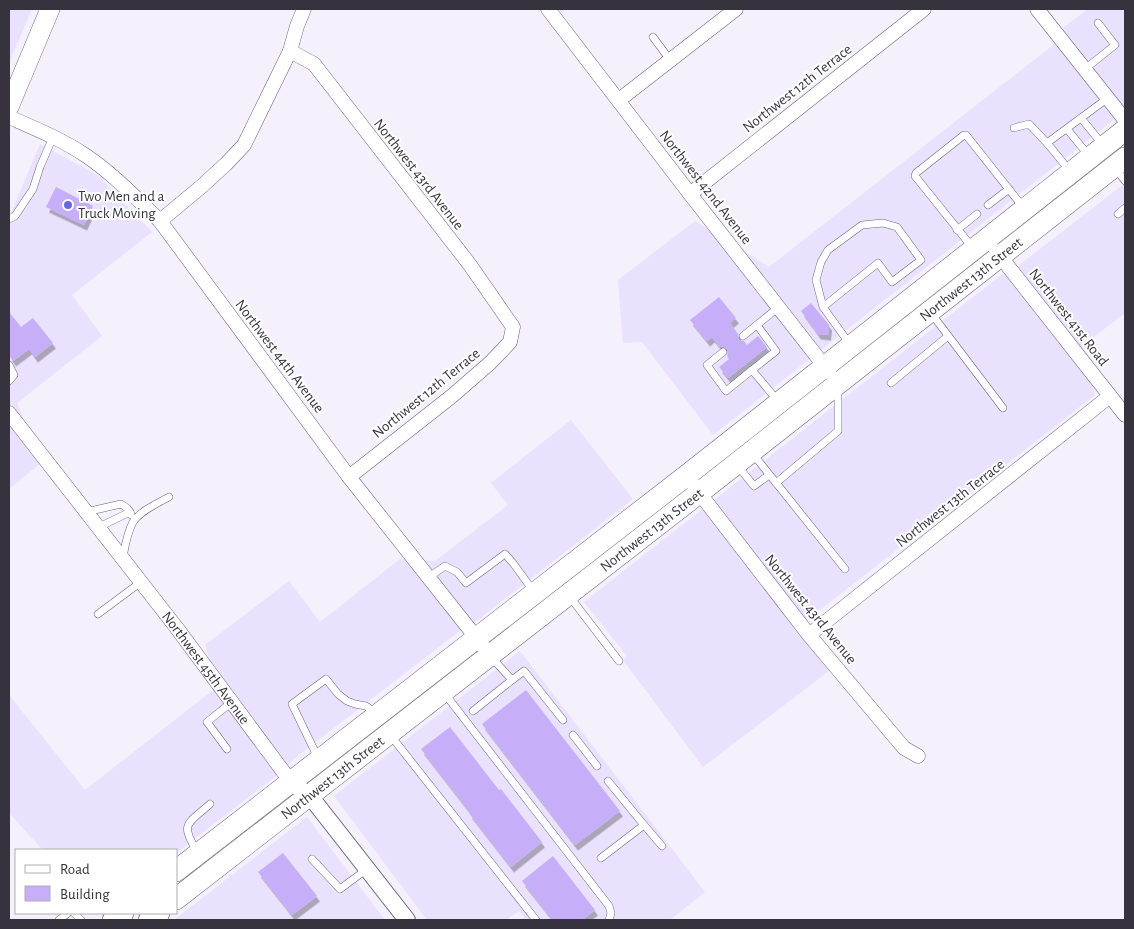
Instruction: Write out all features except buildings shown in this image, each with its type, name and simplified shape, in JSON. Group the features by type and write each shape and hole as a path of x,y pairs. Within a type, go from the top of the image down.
{"main road":[{"path":"9,107 13,84 50,9"},
{"name":"Northwest 13th Street","path":"178,870 686,476 1125,130"},
{"name":"Northwest 13th Street","path":"178,898 744,458 1000,256 1122,169"}],"street":[{"path":"160,221 202,186 244,145 290,51 304,9"},
{"name":"Northwest 42nd Avenue","path":"548,9 838,384"},
{"path":"618,100 736,9"},
{"name":"Northwest 12th Terrace","path":"690,194 924,9"},
{"path":"1038,9 1125,120"},
{"name":"Northwest 43rd Avenue","path":"290,51 314,64 470,265 513,327"},
{"name":"Northwest 44th Avenue","path":"9,117 53,137 85,155 123,185 160,221 349,477 490,655"},
{"name":"Northwest 41st Road","path":"980,244 1000,256 1125,415"},
{"name":"Northwest 12th Terrace","path":"349,477 490,363 510,342 513,327"},
{"name":"Northwest 13th Terrace","path":"809,635 1110,396"},
{"name":"Northwest 45th Avenue","path":"9,413 123,558 291,782 310,796 407,920"},
{"name":"Northwest 43rd Avenue","path":"686,476 809,635 904,748 918,756"}],"lane":[{"path":"1085,68 1115,45 1098,22"},
{"path":"653,37 670,60"},
{"path":"1047,144 1108,98"},
{"path":"1081,118 1097,152"},
{"path":"1014,128 1029,124 1071,173"},
{"path":"1067,129 1097,152"},
{"path":"980,244 957,230 915,176 916,172 966,135 1024,209"},
{"path":"9,219 15,216 33,188 40,166 53,137"},
{"path":"988,205 1009,189"},
{"path":"1118,214 1125,208"},
{"path":"957,230 977,214"},
{"path":"823,307 878,263 892,282 921,260 897,227 883,223 862,225 828,250 821,262 816,280 823,307 850,346"},
{"path":"743,336 779,307"},
{"path":"930,312 1003,408"},
{"path":"723,352 707,365 726,391 776,351 757,325"},
{"path":"891,384 948,336"},
{"path":"9,365 14,375 9,381"},
{"path":"752,370 778,403"},
{"path":"776,482 838,431 838,384"},
{"path":"744,458 754,486 769,474"},
{"path":"744,458 769,474 845,569"},
{"path":"123,558 128,535 134,520 152,506 170,497"},
{"path":"86,512 121,504 127,508 134,520"},
{"path":"99,527 130,512"},
{"path":"429,577 445,566 457,572 466,584 505,554 535,593"},
{"path":"98,614 141,582"},
{"path":"568,595 619,661"},
{"path":"490,655 512,680"},
{"path":"473,710 524,671 562,720"},
{"path":"319,760 292,704 326,679 338,694 347,701 366,706 378,715"},
{"path":"443,692 609,906 611,913 609,920"},
{"path":"227,749 207,722 232,702"},
{"path":"390,734 536,920"},
{"path":"574,735 597,766"},
{"path":"608,780 662,846"},
{"path":"199,854 186,830 189,823 210,804"},
{"path":"601,858 644,825"},
{"path":"312,859 340,889 367,869"}],"shaded area":[{"path":"9,9 32,9 9,63"},
{"path":"1088,9 1125,9 1125,111 713,435 642,342 623,343 618,280 695,221 769,267 1052,46 1064,27"},
{"path":"40,144 97,175 152,232 72,295 102,336 17,403 41,463 9,489 9,218"},
{"path":"1125,183 1125,313 1082,346 1095,395 807,620 829,671 703,767 623,660 627,656 584,602 1000,276 1018,266"},
{"path":"571,420 633,499 479,619 457,633 295,758 275,777 178,851 178,849 42,849 9,813 9,695 85,790 217,687 205,645 289,581 320,622 400,559 435,561 508,505 491,483"},
{"path":"520,651 705,892 670,920 526,920 519,911 506,920 427,920 334,796"},
{"path":"307,817 385,920 174,920"}],"place":[{"name":"Two Men and a Truck Moving","path":"68,205"}]}
